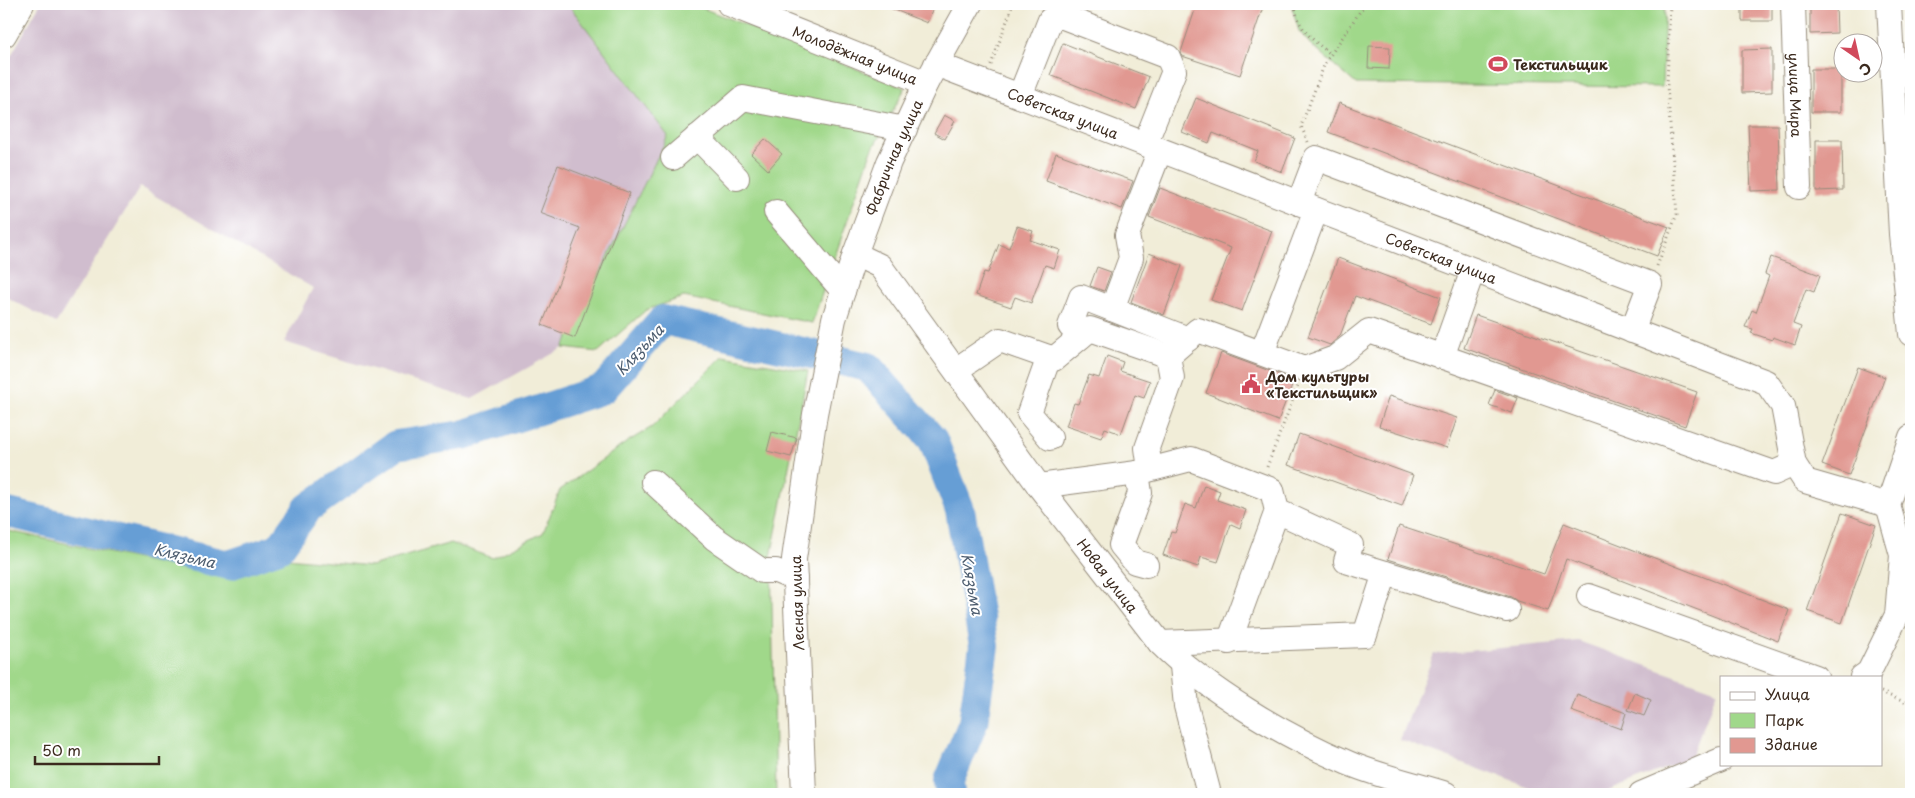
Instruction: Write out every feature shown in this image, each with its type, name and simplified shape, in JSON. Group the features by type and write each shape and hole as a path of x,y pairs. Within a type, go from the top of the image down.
{"street":[{"path":"4,35 22,4"},
{"name":"Молодёжная улица","path":"729,4 931,74"},
{"name":"Фабричная улица","path":"834,319 855,254 889,162 931,74 970,4"},
{"name":"улица Мира","path":"1793,4 1799,187"},
{"path":"1889,4 1901,234 1911,334"},
{"path":"1020,96 1050,20 1061,16 1168,58 1174,70 1127,235 1131,258 1112,309"},
{"name":"Советская улица","path":"931,74 984,83 1020,96 1766,382 1783,406 1794,464"},
{"path":"673,158 743,98 905,129"},
{"path":"697,137 736,178"},
{"path":"1262,354 1308,207 1316,158 1650,284 1632,331"},
{"path":"776,212 843,291"},
{"name":"Новая улица","path":"855,254 880,266 1039,486 1160,643 1182,666 1245,708 1340,759 1446,794"},
{"path":"1442,357 1472,270"},
{"path":"1080,337 1070,326 1081,297 1188,339"},
{"name":"Лесная улица","path":"804,794 794,559 814,414 834,319"},
{"path":"956,370 1000,340 1054,359 1090,329 1168,356"},
{"path":"1168,356 1198,330 1304,369 1335,358 1368,331 1774,473 1794,464 1805,480 1888,505"},
{"path":"1146,565 1136,562 1121,545 1140,494 1147,448 1172,378 1168,356"},
{"path":"1049,357 1029,413 1050,438"},
{"path":"1863,676 1869,672 1897,615 1902,555 1888,505 1911,437"},
{"path":"1039,486 1144,471 1191,459 1272,490 1277,511 1229,642"},
{"path":"653,482 714,538 762,570 776,571 795,579"},
{"path":"1277,511 1350,545 1346,561 1506,610"},
{"path":"1160,643 1229,642 1365,635 1385,573"},
{"path":"1589,596 1813,676"},
{"path":"1182,666 1186,706 1209,794"},
{"path":"1641,794 1720,760"}],"path":[{"path":"984,83 1014,4"},
{"path":"1295,4 1296,13 1307,34 1331,54"},
{"path":"1316,158 1301,126 1325,63 1365,4"},
{"path":"1650,284 1677,214 1667,86 1670,4"},
{"path":"1260,486 1304,369"},
{"path":"1882,692 1911,705"}],"shaded area":[{"path":"40,4 568,4 668,136 563,348 472,399 284,342 313,288 140,187 56,323 4,296 4,68"},
{"path":"1578,641 1717,691 1691,758 1601,794 1547,794 1400,740 1434,654"}],"green space":[{"path":"568,4 692,4 905,88 871,152 812,323 684,297 646,310 598,352 563,348 668,136"},
{"name":"Текстильщик","path":"1291,4 1665,4 1662,87 1356,84 1311,45 1299,31"},
{"path":"723,356 808,371 771,557 776,794 4,794 4,530 230,579 287,558 371,566 451,543 493,558 543,533 560,490 627,442 652,427"}],"building":[{"path":"880,4 935,4 927,23"},
{"path":"1197,4 1264,4 1240,75 1182,56 1181,52"},
{"path":"1742,4 1772,4 1772,21 1742,21"},
{"path":"1810,4 1836,4 1837,32 1810,34"},
{"path":"1063,43 1149,77 1136,109 1050,75"},
{"path":"1369,46 1390,47 1389,69 1368,68"},
{"path":"1772,49 1772,92 1742,93 1742,50"},
{"path":"1811,69 1832,69 1832,82 1841,82 1841,112 1811,112"},
{"path":"1196,98 1295,138 1282,172 1254,161 1258,151 1213,133 1209,143 1182,132"},
{"path":"1339,103 1669,227 1657,256 1328,132"},
{"path":"944,115 955,121 945,139 934,133"},
{"path":"1748,125 1778,125 1780,190 1751,191"},
{"path":"765,139 782,154 768,170 751,154"},
{"path":"1816,140 1842,140 1843,190 1816,191"},
{"path":"1056,153 1133,181 1122,209 1046,181"},
{"path":"558,165 630,193 575,338 542,325 580,228 540,213"},
{"path":"1160,188 1272,231 1242,311 1211,300 1231,248 1149,217"},
{"path":"1017,226 1033,231 1030,240 1060,250 1054,268 1045,265 1031,303 1015,297 1011,307 976,295 984,272 988,273 999,244 1009,248"},
{"path":"1149,253 1182,266 1164,315 1131,302"},
{"path":"1771,257 1820,275 1814,292 1806,289 1793,324 1801,327 1795,345 1773,337 1772,340 1751,333 1753,329 1745,327 1752,310 1756,312 1769,276 1765,274"},
{"path":"1338,258 1441,297 1431,324 1355,296 1340,336 1330,345 1308,337"},
{"path":"1097,267 1111,272 1104,291 1090,286"},
{"path":"1476,315 1697,392 1685,426 1464,348"},
{"name":"Дом культуры «Текстильщик»","path":"1221,353 1294,380 1278,421 1206,393"},
{"path":"1107,356 1123,362 1120,371 1150,381 1144,398 1135,395 1121,434 1105,428 1101,438 1066,426 1074,403 1078,404 1089,375 1099,378"},
{"path":"1858,367 1885,377 1849,475 1822,465"},
{"path":"1495,390 1518,398 1512,413 1489,405"},
{"path":"1389,396 1457,418 1447,448 1379,426"},
{"path":"772,432 797,438 791,457 767,451"},
{"path":"1299,434 1413,475 1402,506 1288,465"},
{"path":"1204,485 1220,491 1217,500 1246,510 1240,528 1231,524 1218,562 1201,557 1198,567 1163,555 1171,532 1175,533 1185,504 1196,508"},
{"path":"1842,513 1876,525 1842,623 1807,611"},
{"path":"1564,523 1789,610 1778,641 1566,559 1548,611 1517,601 1511,597 1388,559 1399,526 1544,574"},
{"path":"1635,693 1651,700 1644,716 1628,710"},
{"path":"1577,695 1626,713 1621,729 1571,711"}],"waterway":[{"name":"Клязьма","path":"4,512 229,565 279,548 308,508 396,445 463,435 603,389 663,320 868,367 933,440 960,510 984,646 973,723 949,781 950,794"}],"place":[{"name":"Текстильщик","path":"1498,64"},
{"name":"Дом культуры «Текстильщик»","path":"1251,384"}]}
